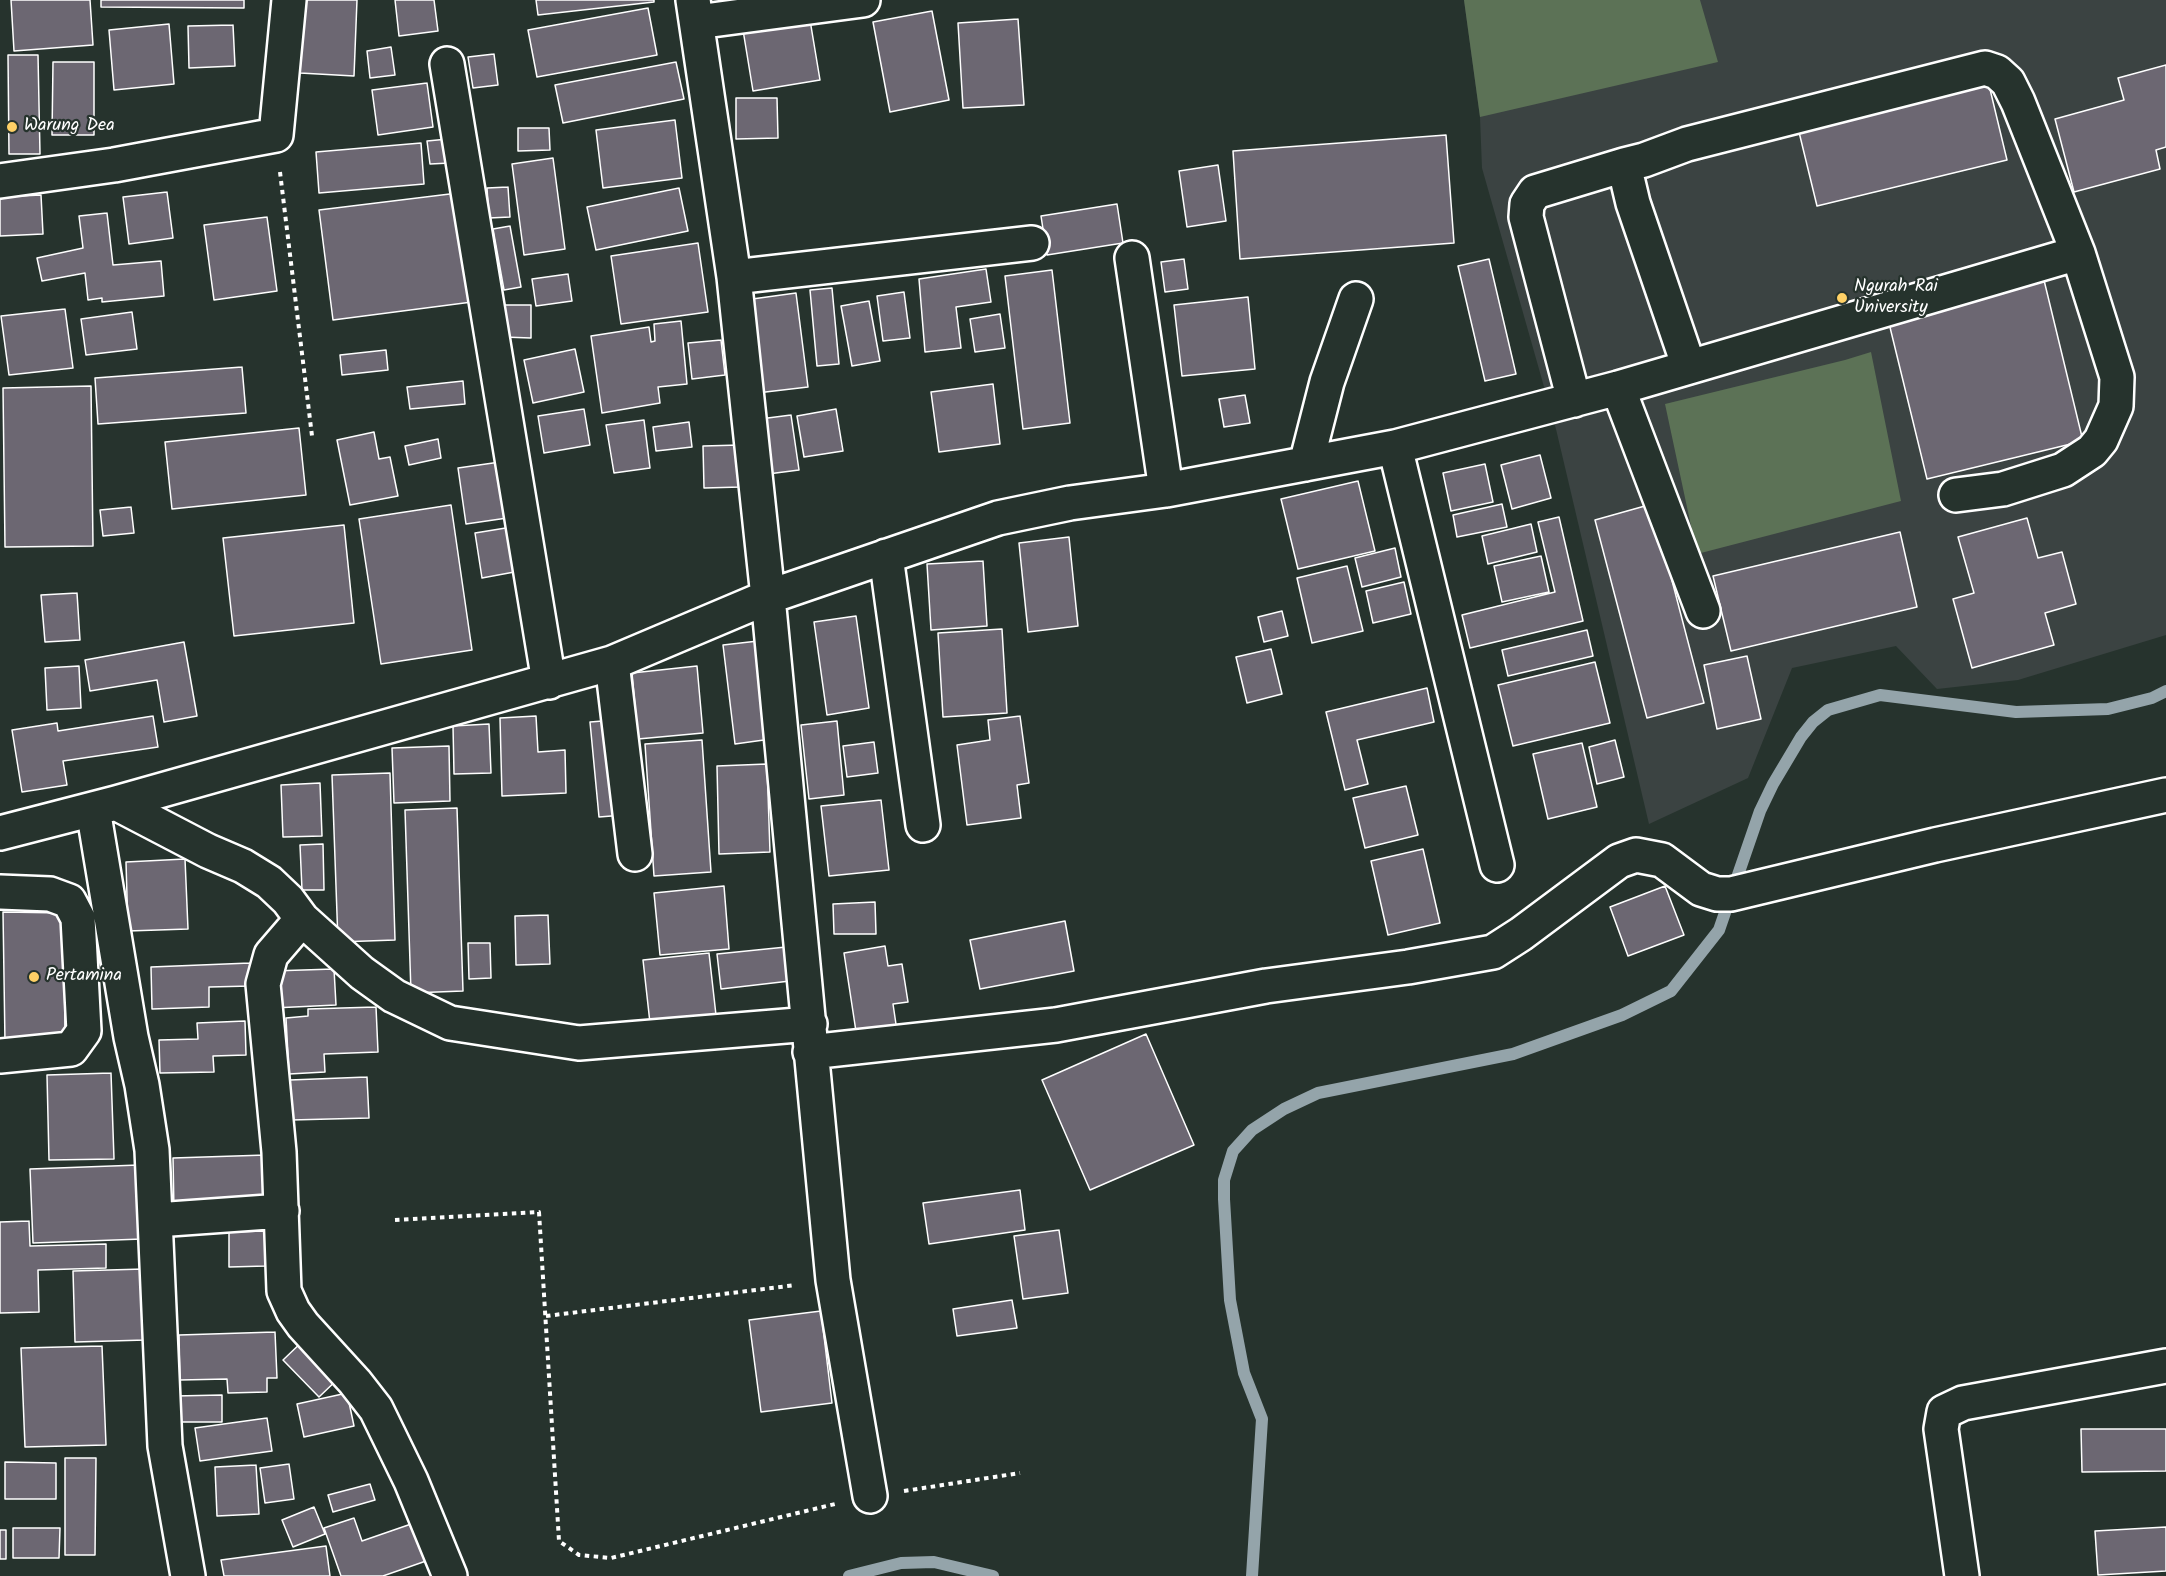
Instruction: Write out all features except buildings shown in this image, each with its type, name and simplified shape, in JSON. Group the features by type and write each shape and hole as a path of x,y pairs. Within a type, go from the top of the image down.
{"street":[{"path":"0,181 114,165 276,135 289,0"},
{"path":"863,0 695,11 734,277 768,597 833,1280 870,1496"},
{"path":"447,64 549,682"},
{"path":"1574,400 1526,217 1527,204 1535,192 1644,160 1687,144 1985,68 1997,72 2008,82 2019,102 2078,253 2117,377 2116,405 2106,432 2092,451 2063,470 2003,489 1956,495"},
{"path":"1624,165 1633,203 1689,367"},
{"path":"734,277 1032,243"},
{"path":"0,833 105,806 612,663 768,597 998,518 1070,503 1166,490 1395,447 1618,388 2078,253"},
{"path":"1132,258 1166,490"},
{"path":"1306,464 1327,382 1356,299"},
{"path":"1618,388 1704,611"},
{"path":"1395,447 1497,865"},
{"path":"886,556 922,825"},
{"path":"612,663 635,854"},
{"path":"105,806 243,866 269,882 288,900 302,919 362,973 394,996 450,1023 579,1043 810,1038 1056,1025 1266,986 1419,966 1493,952 1521,934 1618,861 1636,855 1662,860 1701,889 1717,894 1731,894 1935,845 2166,795"},
{"path":"105,806 131,1038 142,1085 152,1150 165,1446 188,1576"},
{"path":"0,892 50,894 69,901 78,918 84,1031 71,1049 0,1056"},
{"path":"302,919 271,955 263,984 279,1152 284,1291 303,1326 355,1382 376,1409 411,1481 450,1576"},
{"path":"156,1220 282,1211"},
{"path":"1962,1576 1941,1429 1944,1412 1963,1403 2166,1366"}],"path":[{"path":"276,135 312,436"},
{"path":"395,1220 539,1212 559,1541 579,1555 611,1558 870,1496 1020,1473"},
{"path":"546,1316 833,1280"}],"shaded area":[{"name":"Ngurah Rai University","path":"1464,0 2166,0 2166,635 2018,680 1937,689 1896,646 1792,668 1748,778 1649,824 1556,429 1482,168 1480,117"}],"green space":[{"path":"1464,0 1700,0 1718,62 1480,117"},
{"path":"1871,352 1901,501 1697,554 1665,404"}],"waterway":[{"path":"1252,1576 1262,1419 1244,1373 1230,1300 1224,1199 1224,1180 1233,1151 1252,1130 1284,1109 1318,1093 1513,1054 1622,1015 1671,991 1719,930 1760,811 1773,784 1801,737 1813,722 1828,710 1880,695 2016,712 2108,709 2152,698 2166,691"},
{"path":"849,1576 901,1563 934,1562 993,1576"}],"place":[{"name":"Warung Dea","path":"12,127"},
{"name":"Ngurah Rai University","path":"1842,298"},
{"name":"Pertamina","path":"34,977"}]}
